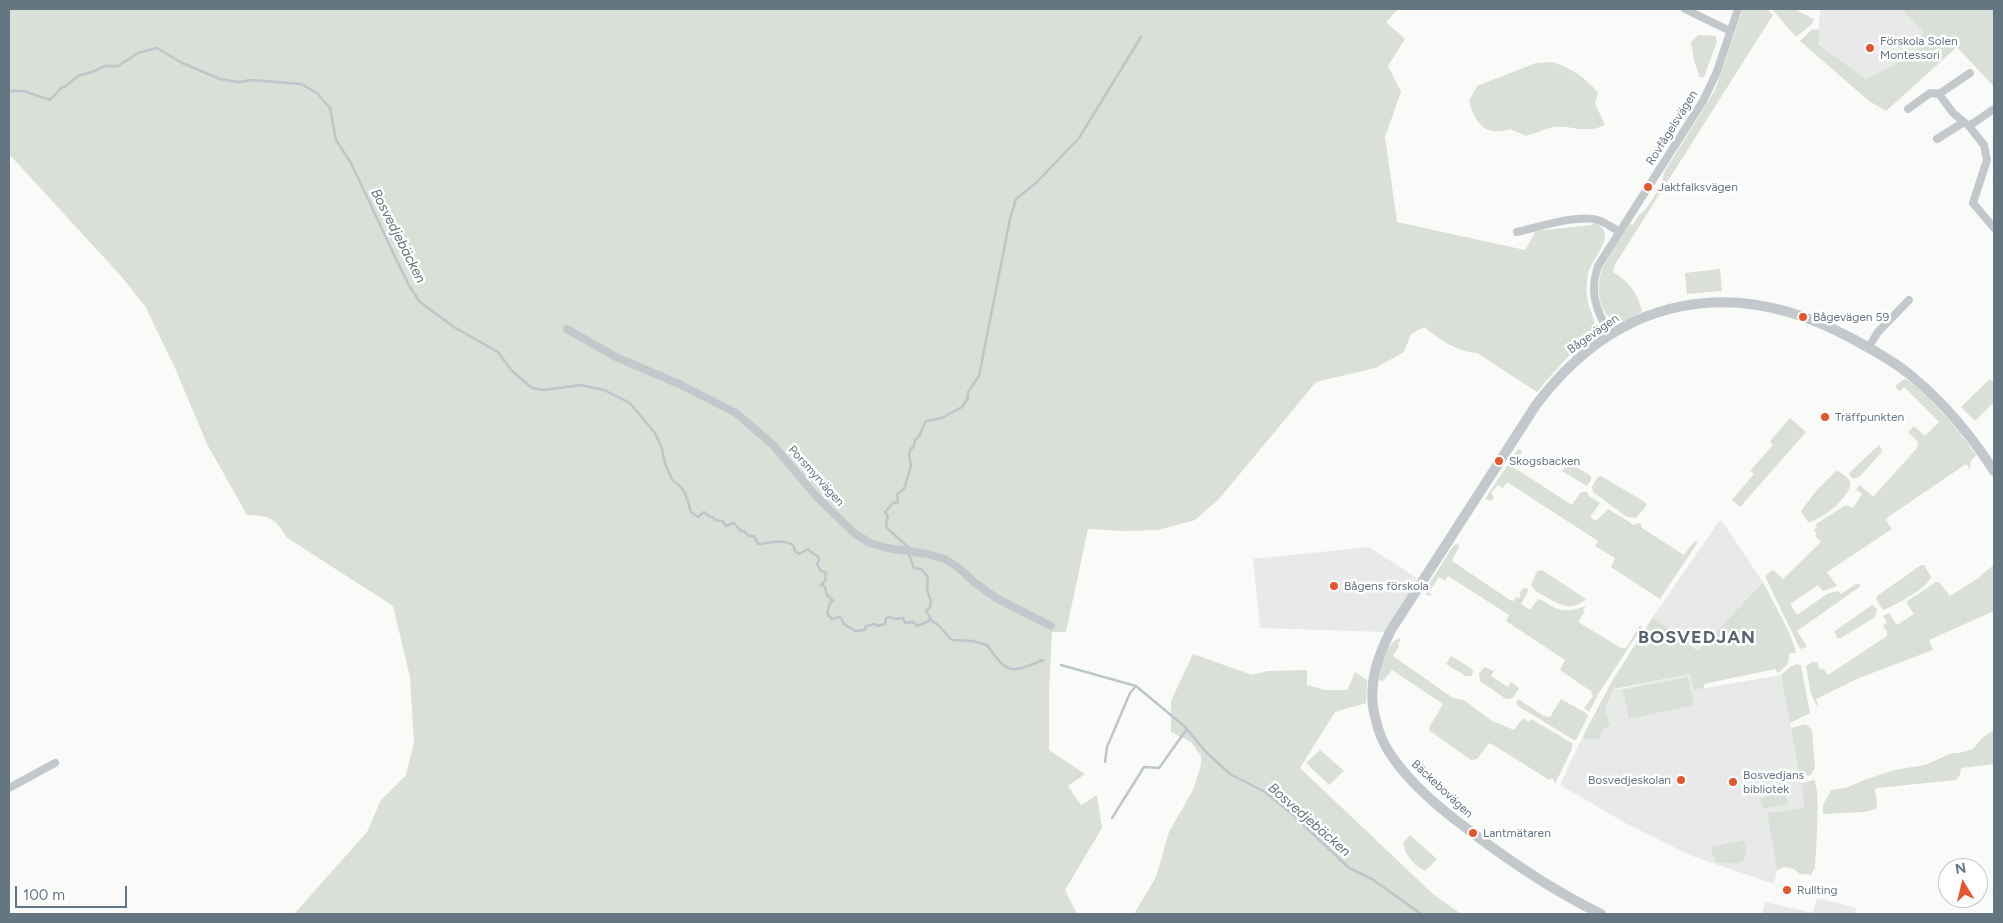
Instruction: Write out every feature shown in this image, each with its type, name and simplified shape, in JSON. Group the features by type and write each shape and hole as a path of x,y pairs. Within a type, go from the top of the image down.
{"street":[{"path":"1685,9 1730,31"},
{"name":"Rovfågelsvägen","path":"1610,334 1594,303 1593,283 1598,266 1703,101 1716,74 1738,9"},
{"path":"1908,108 1930,93 1939,94 1970,73"},
{"path":"1939,94 1953,114 1966,124 1984,145 1987,160 1973,203 1994,228"},
{"path":"1937,139 1994,109"},
{"path":"1518,232 1587,218 1599,220 1619,231"},
{"path":"1868,348 1878,332 1909,300"},
{"name":"Bågevägen","path":"1373,704 1374,674 1381,650 1391,630 1536,405 1553,382 1583,353 1610,334 1638,319 1668,310 1704,303 1740,302 1775,308 1833,328 1915,378 1967,432 1994,471"},
{"name":"Porsmyrvägen","path":"567,329 616,357 679,384 736,413 773,445 816,496 854,533 870,542 887,548 945,558 996,598 1051,626"},
{"name":"Bäckebovägen","path":"1373,704 1377,726 1387,749 1418,787 1457,821 1511,862 1566,897 1601,914"},
{"path":"9,788 55,763"}],"shaded area":[{"path":"9,9 1398,9 1386,22 1405,39 1388,66 1401,92 1385,137 1397,222 1525,250 1536,231 1592,225 1595,223 1605,233 1605,240 1590,268 1586,288 1587,299 1595,323 1595,331 1591,338 1573,352 1537,392 1477,353 1456,347 1424,327 1411,334 1404,352 1375,368 1316,382 1219,499 1195,520 1158,530 1088,529 1066,632 1052,632 1049,693 1049,750 1085,774 1068,786 1081,805 1097,795 1102,828 1065,890 1077,914 294,914 367,832 381,800 406,775 414,742 410,677 393,606 286,537 279,526 271,519 247,515 207,444 175,368 145,306 121,276 9,154"},
{"path":"1743,9 1767,9 1773,15 1614,266 1613,272 1632,289 1641,305 1642,312 1623,321 1613,319 1602,308 1600,300 1599,282 1603,267 1630,224 1633,225 1637,217 1646,209 1660,187 1665,171 1715,90"},
{"path":"1772,9 1794,9 1814,19 1812,24 1796,37"},
{"name":"Förskola Solen Montessori","path":"1821,9 1902,9 1923,32 1915,52 1866,79 1819,43"},
{"path":"1902,9 1994,9 1994,87 1957,47 1886,111 1869,101 1800,41 1811,30 1819,29 1819,44 1866,79 1915,52 1923,32"},
{"path":"1698,35 1716,36 1717,42 1704,77 1700,77 1694,61 1691,42"},
{"path":"1553,62 1578,74 1598,93 1595,104 1605,125 1590,129 1559,126 1526,136 1510,129 1494,131 1482,126 1478,122 1469,101 1477,86 1536,63"},
{"path":"1720,269 1722,291 1687,294 1685,273"},
{"path":"1905,379 1923,393 1944,414 1976,455 1971,461 1970,469 1966,464 1888,517 1886,520 1892,529 1827,572 1837,586 1823,591 1818,585 1790,604 1797,615 1827,594 1838,591 1841,594 1856,584 1861,586 1797,631 1807,647 1800,649 1765,576 1773,570 1783,579 1821,542 1815,536 1817,533 1814,530 1817,527 1816,524 1846,505 1853,508 1862,494 1856,490 1860,485 1873,497 1917,448 1918,442 1908,432 1914,426 1925,436 1939,422 1904,387 1900,391 1897,390 1896,385"},
{"path":"1990,379 1994,383 1994,402 1975,421 1961,407"},
{"path":"1790,418 1806,432 1740,507 1732,500 1754,474 1750,471 1773,445 1770,441"},
{"path":"1879,445 1882,450 1881,453 1860,476 1852,478 1849,474 1850,472"},
{"path":"1518,449 1522,452 1513,467 1572,505 1581,492 1587,492 1589,496 1600,503 1590,517 1596,521 1608,509 1632,525 1640,523 1642,528 1684,555 1695,541 1698,542 1660,599 1611,567 1615,558 1595,546 1598,541 1507,482 1503,488 1498,485 1491,493 1494,498 1491,501 1485,499"},
{"path":"1568,462 1591,476 1587,486 1562,471"},
{"path":"1836,471 1848,479 1850,487 1835,507 1820,518 1808,522 1801,511 1816,491"},
{"path":"1601,476 1645,502 1647,505 1636,518 1627,517 1593,492 1592,486 1598,477"},
{"path":"1719,521 1722,521 1763,582 1696,651 1653,617"},
{"path":"1456,544 1460,545 1452,561 1510,600 1514,601 1516,597 1519,598 1521,595 1519,593 1524,588 1528,589 1521,604 1530,610 1538,599 1561,610 1573,610 1586,606 1578,622 1621,648 1626,648 1640,625 1642,627 1599,693 1589,712 1584,708 1593,696 1592,692 1560,670 1565,660 1506,621 1509,615 1448,576 1445,581 1439,577 1429,592 1432,596 1426,595 1426,589"},
{"name":"Bågens förskola","path":"1369,547 1417,578 1385,632 1260,628 1253,559"},
{"path":"1921,565 1924,565 1931,577 1928,582 1911,595 1883,610 1876,599 1877,596"},
{"path":"1994,565 1994,611 1929,640 1933,650 1859,678 1816,699 1818,705 1816,705 1811,694 1806,666 1812,662 1817,662 1820,670 1823,668 1828,675 1887,636 1883,626 1887,622 1883,616 1889,613 1897,625 1914,614 1906,602 1936,582 1939,582 1950,596 1980,577"},
{"path":"1542,570 1586,599 1576,605 1566,606 1556,603 1538,592 1531,585 1537,571"},
{"path":"1763,582 1789,632 1796,651 1796,653 1789,653 1787,664 1778,673 1775,669 1704,684 1704,688 1693,690 1690,674 1614,689 1605,709 1610,725 1601,733 1600,738 1594,740 1582,738 1612,681 1653,617 1697,651"},
{"path":"1872,605 1877,609 1875,617 1841,638 1837,638 1835,631"},
{"path":"1400,638 1399,646 1393,656 1453,698 1464,700 1492,721 1514,730 1523,718 1529,722 1531,719 1572,743 1572,749 1555,784 1554,780 1550,778 1549,780 1489,743 1477,759 1471,760 1430,731 1429,728 1443,704 1392,670 1383,681 1379,680 1383,662 1391,644"},
{"path":"1193,654 1252,675 1267,671 1307,670 1307,685 1325,690 1347,690 1355,672 1367,680 1366,703 1335,712 1300,768 1433,894 1461,914 1134,914 1156,877 1169,832 1193,790 1201,765 1201,756 1191,742 1171,732 1171,701"},
{"path":"1451,656 1471,668 1473,671 1472,676 1466,676 1446,664"},
{"path":"1797,664 1801,666 1810,713 1790,723 1781,675"},
{"path":"1485,667 1494,671 1491,676 1508,687 1511,682 1519,688 1513,698 1506,699 1480,681 1479,673"},
{"name":"Bosvedjeskolan","path":"1690,674 1693,690 1781,675 1802,783 1804,808 1767,813 1777,871 1774,884 1692,856 1627,824 1560,785 1582,738 1594,740 1610,725 1605,710 1614,690"},
{"path":"1688,677 1694,705 1629,719 1623,690"},
{"path":"1518,699 1544,716 1550,717 1561,699 1588,716 1576,740 1574,740 1518,706 1516,703"},
{"path":"1806,724 1812,730 1815,768 1811,775 1800,777 1791,728"},
{"path":"1994,730 1994,764 1961,768 1960,775 1956,780 1877,788 1875,790 1876,809 1865,812 1823,814 1823,805 1831,790 1846,788 1895,770 1925,765 1952,753 1973,749 1983,737"},
{"path":"1320,750 1344,771 1329,785 1306,763"},
{"path":"1814,780 1818,808 1815,868 1811,875 1800,874 1789,868 1777,871 1767,813 1804,808 1802,783"},
{"path":"1785,792 1788,804 1763,809 1760,798"},
{"path":"1410,835 1437,859 1425,871 1417,866 1406,852 1403,843"},
{"path":"1744,840 1747,854 1742,862 1716,863 1712,855 1712,847"},
{"path":"1817,898 1857,908 1855,914 1762,914 1765,902 1813,913"}],"waterway":[{"path":"908,547 887,528 886,522 888,517 885,512 893,503 898,502 897,494 904,489 911,466 909,454 926,421 942,418 962,407 968,398 968,392 979,376 1010,219 1016,199 1037,182 1079,138 1141,37"},
{"name":"Bosvedjebäcken","path":"9,91 24,91 50,100 61,88 78,76 105,66 118,66 138,53 157,48 182,63 220,79 239,82 251,80 301,84 317,93 330,108 336,140 351,163 396,259 420,302 454,327 498,352 511,370 532,388 544,390 581,385 604,390 630,403 655,433 662,449 665,464 673,481 685,493 691,512 698,517 704,512 715,520 723,521 726,526 734,523 741,531 744,531 749,536 754,536 758,544 785,542 793,545 795,551 799,554 808,549 818,556 817,564 821,571 826,573 825,581 821,585 825,587 827,595 833,601 830,603 827,614 832,619 841,618 844,624 855,631 865,630 866,626 885,624 886,618 891,617 894,619 903,618 905,623 913,622 917,626 931,620 952,640 973,641 987,645 1000,662 1010,669 1023,668 1043,660"},
{"path":"909,555 914,568 921,569 928,577 927,590 931,601 930,608 926,610 931,620"},
{"name":"Bosvedjebäcken","path":"1061,665 1136,686 1184,726 1207,753 1230,774 1265,792 1291,813 1349,868 1372,879 1421,914"},
{"path":"1105,762 1107,747 1130,693 1136,686"},
{"path":"1112,818 1144,767 1159,768 1187,729"}],"place":[{"name":"Förskola Solen Montessori","path":"1870,48"},
{"name":"Jaktfalksvägen","path":"1648,187"},
{"name":"Bågevägen 59","path":"1803,317"},
{"name":"Träffpunkten","path":"1825,417"},
{"name":"Skogsbacken","path":"1499,461"},
{"name":"Bågens förskola","path":"1334,586"},
{"name":"Bosvedjeskolan","path":"1681,780"},
{"name":"Bosvedjans bibliotek","path":"1733,782"},
{"name":"Lantmätaren","path":"1473,833"},
{"name":"Rullting","path":"1787,890"}],"district":[{"name":"BOSVEDJAN","path":"1697,638"}]}
